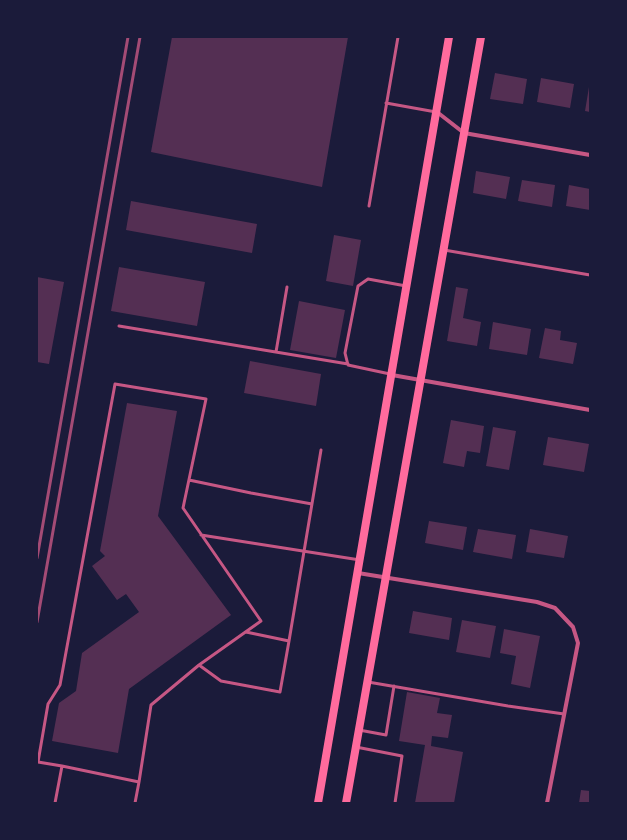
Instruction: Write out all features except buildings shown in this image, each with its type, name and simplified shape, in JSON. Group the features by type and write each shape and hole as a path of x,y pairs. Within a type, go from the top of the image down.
{"main road":[{"path":"318,803 449,37"},
{"path":"346,803 481,37"}],"street":[{"path":"437,112 464,132 590,155"},
{"path":"392,375 590,410"},
{"path":"358,573 537,602 555,608 574,627 578,643 547,803"}],"lane":[{"path":"368,206 398,37"},
{"path":"386,103 437,112"},
{"path":"444,250 590,275"},
{"path":"348,364 345,353 358,286 368,279 407,287"},
{"path":"276,352 287,287"},
{"path":"119,326 348,364 392,375"},
{"path":"135,803 139,782 151,705 199,665 261,621 183,508 206,399 115,384 60,685 48,704 38,762 139,782"},
{"path":"199,665 221,681 280,692 321,450"},
{"path":"189,480 312,504"},
{"path":"201,536 360,560"},
{"path":"246,632 289,641"},
{"path":"368,682 564,714"},
{"path":"360,730 386,735 394,686"},
{"path":"356,747 402,756 395,803"},
{"path":"55,803 62,766"}],"railway":[{"path":"37,558 128,37"},
{"path":"37,622 140,37"}]}
